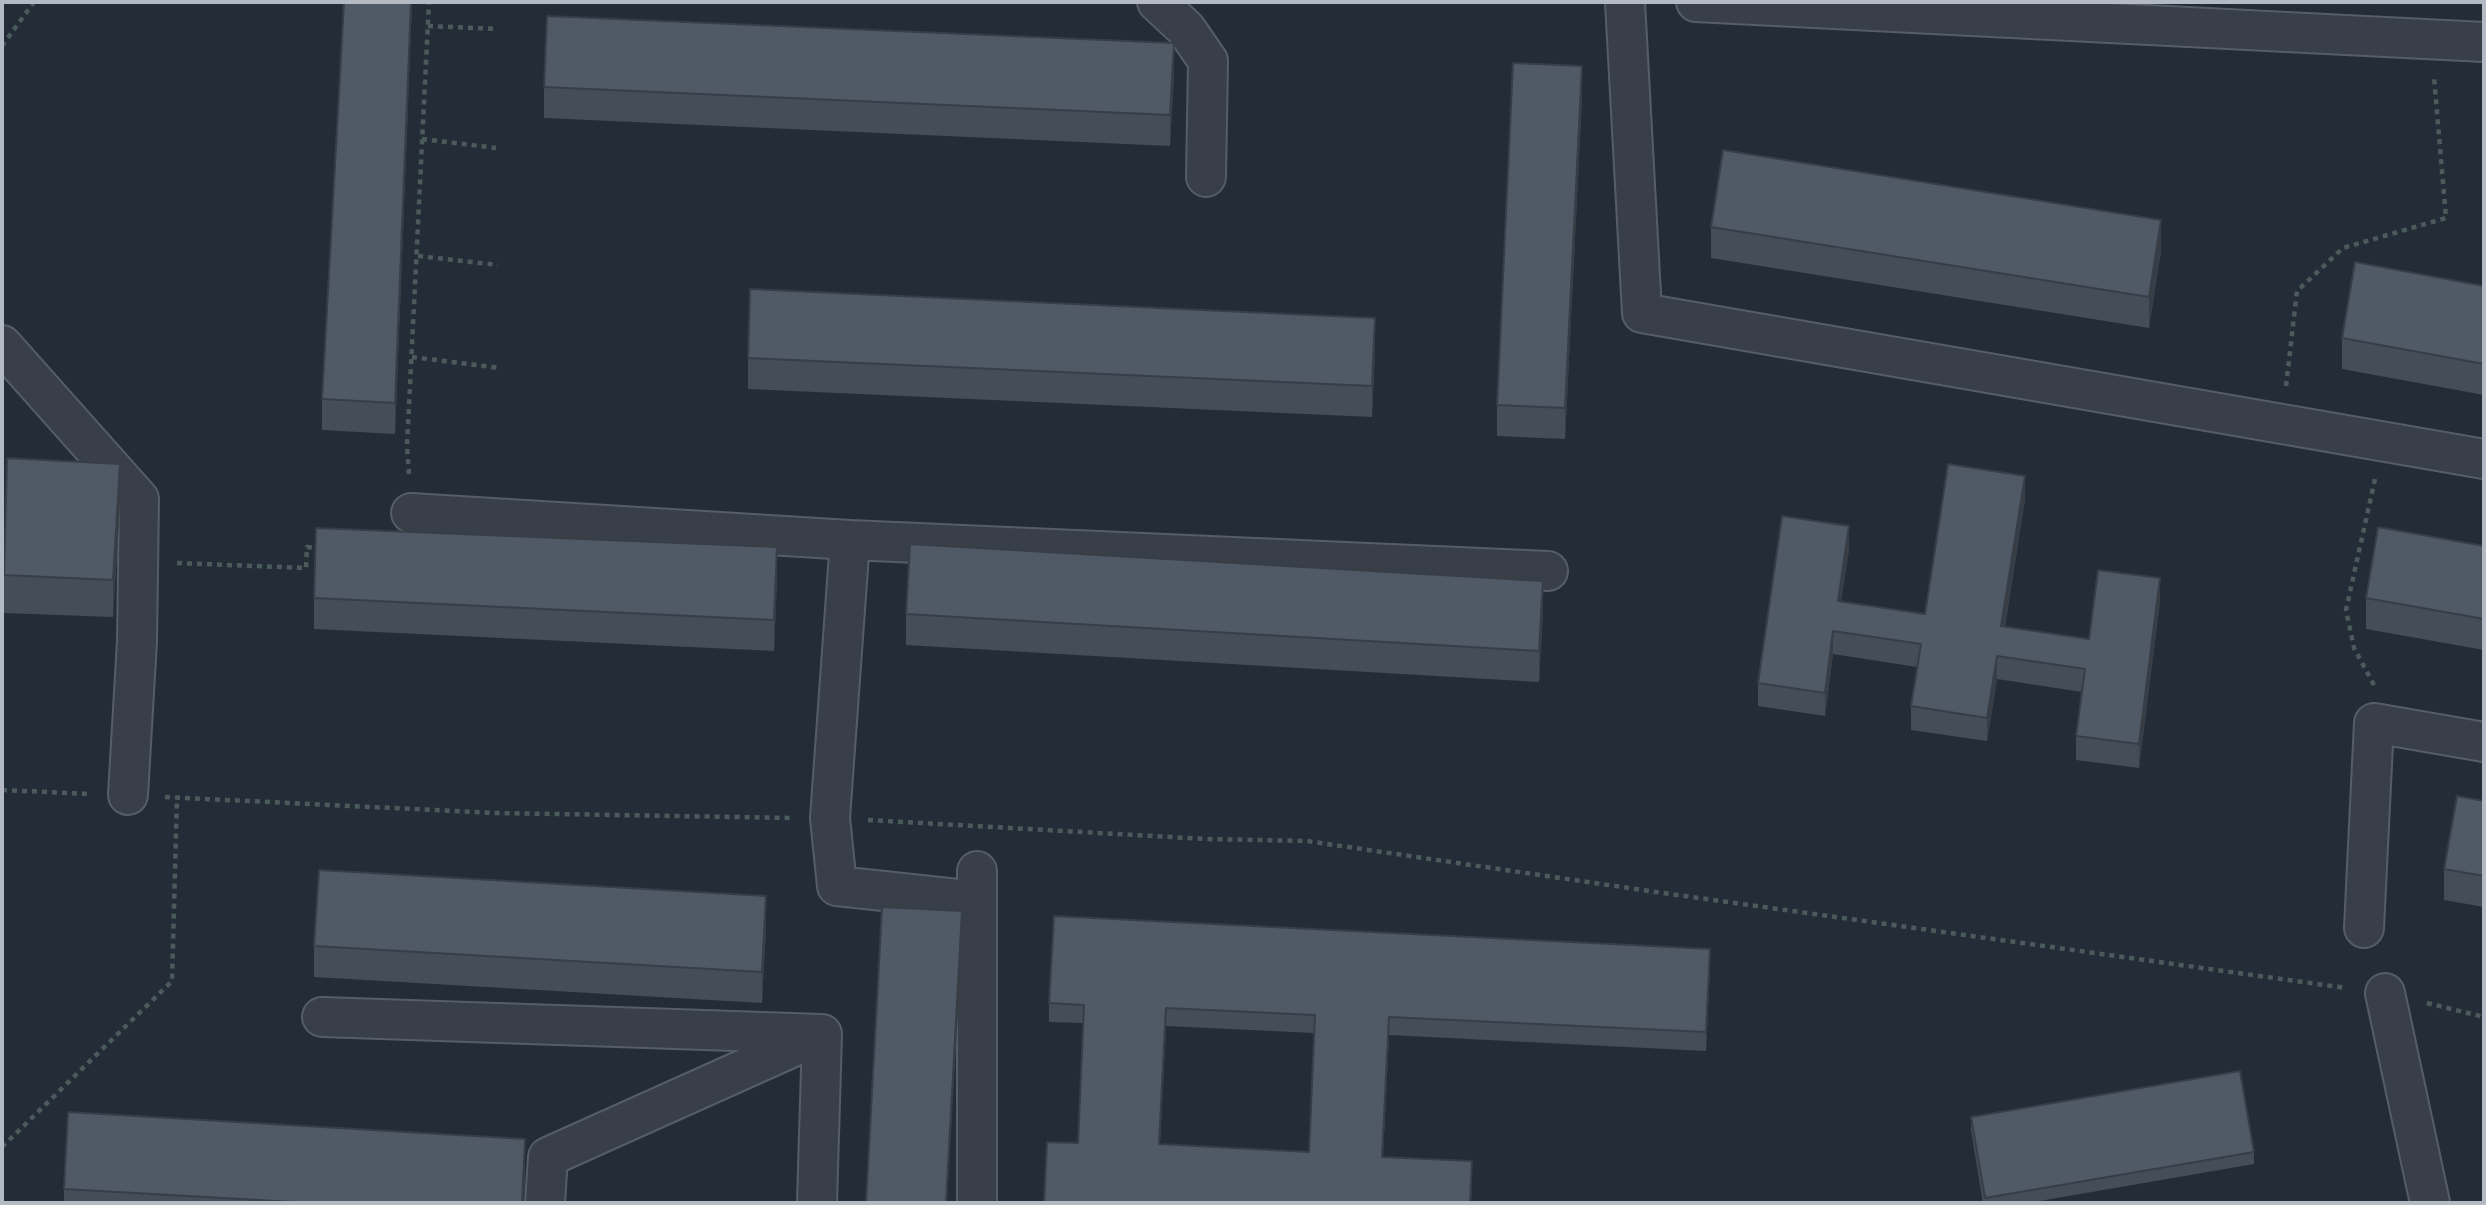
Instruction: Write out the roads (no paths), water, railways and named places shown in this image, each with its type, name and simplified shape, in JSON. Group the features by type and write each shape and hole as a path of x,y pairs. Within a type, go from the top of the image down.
{"street":[{"path":"1157,2 1186,29 1208,61 1206,177"},
{"path":"1625,2 1642,313 2484,459"},
{"path":"1696,2 2484,42"},
{"path":"2,345 139,499 137,641 128,796"},
{"path":"411,513 850,540 1548,571"},
{"path":"850,540 830,818 837,886 976,886 977,1203"},
{"path":"2364,928 2374,723 2484,742"},
{"path":"2385,993 2430,1203"},
{"path":"322,1017 822,1034"},
{"path":"545,1203 548,1157 822,1034"},
{"path":"817,1203 822,1034"}]}
